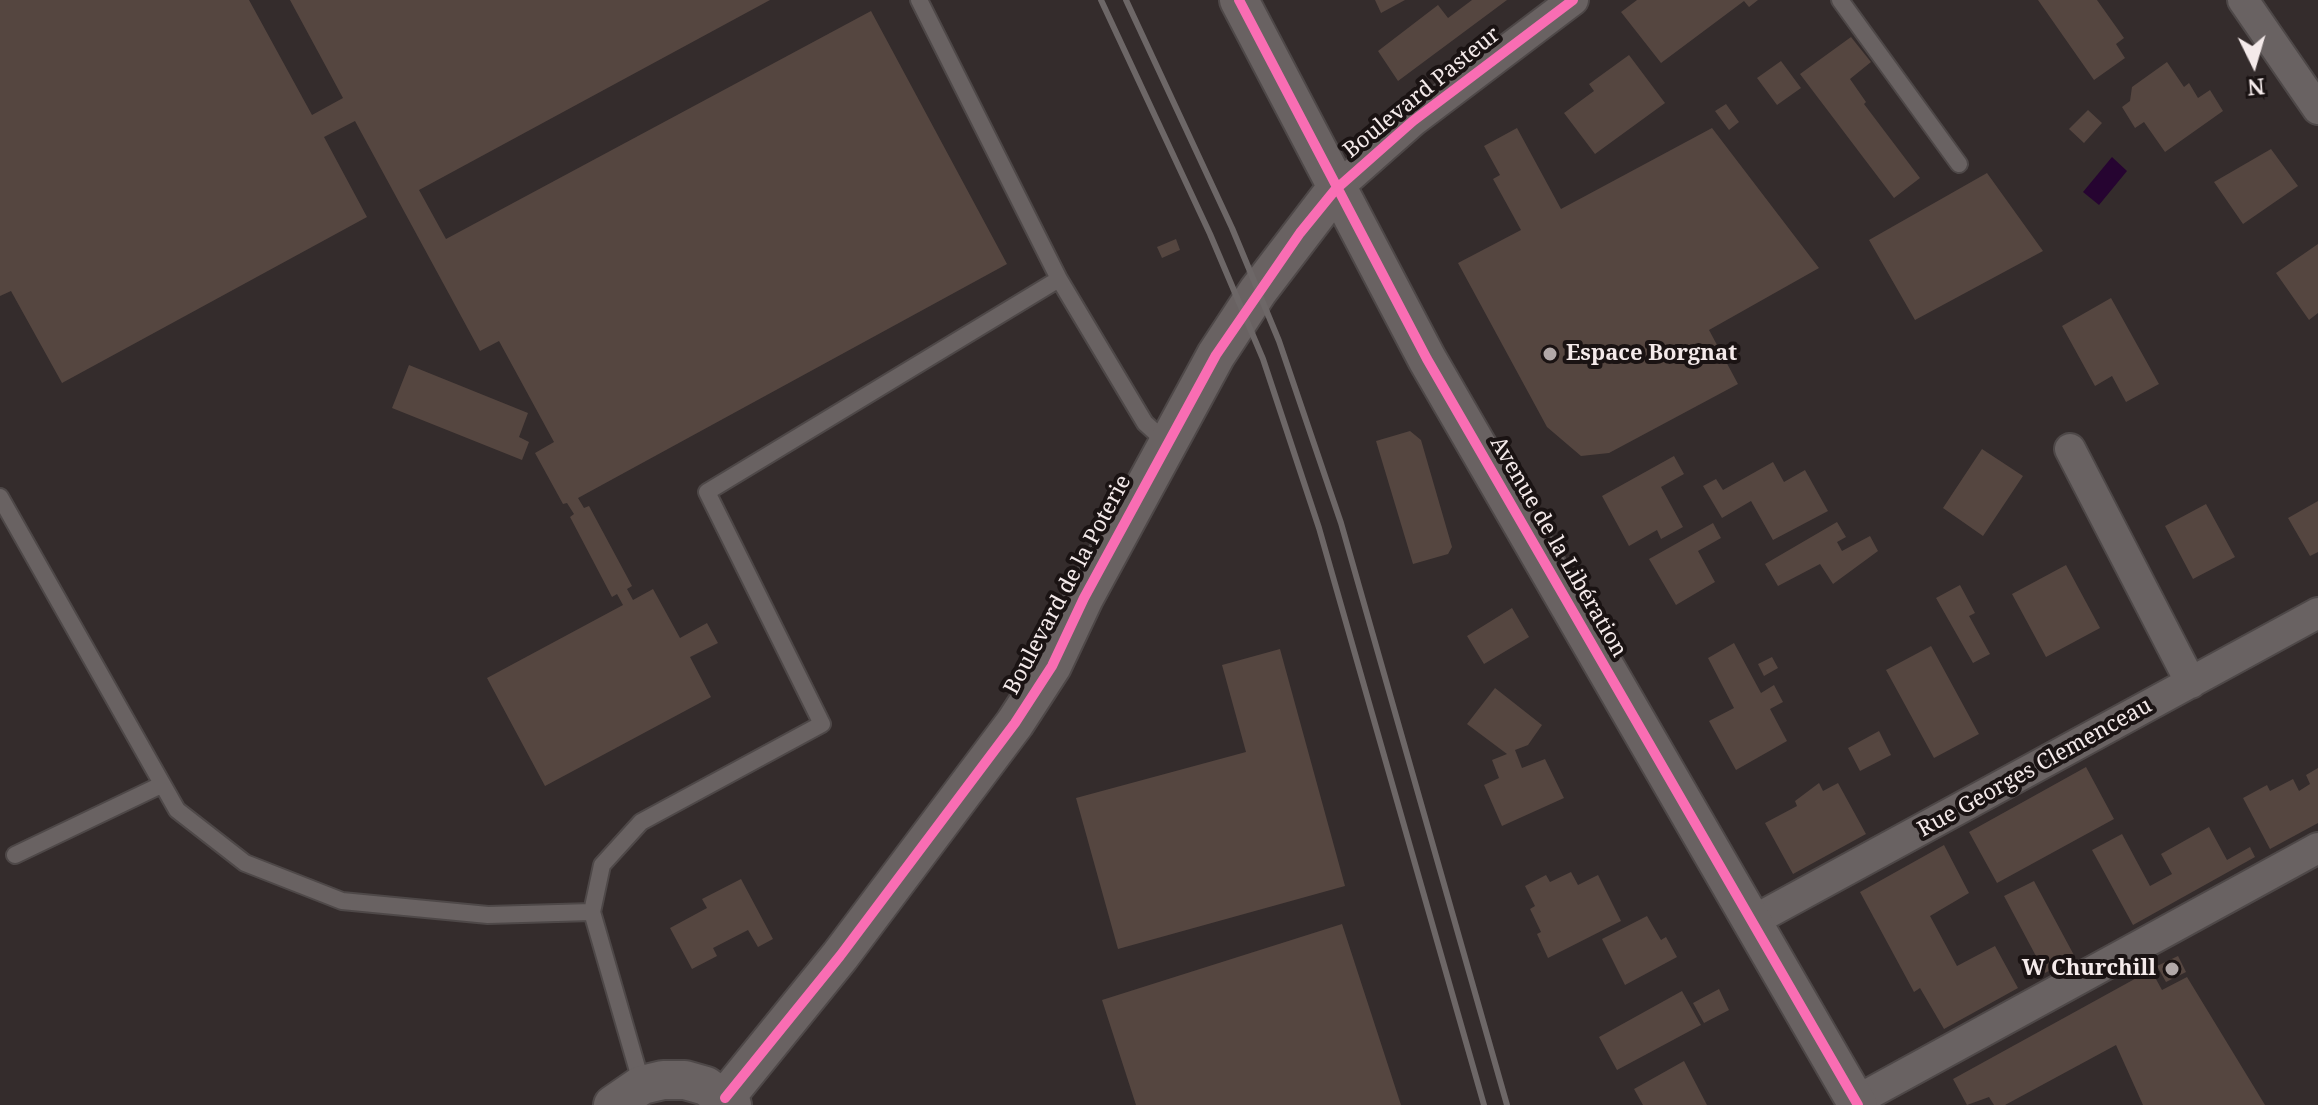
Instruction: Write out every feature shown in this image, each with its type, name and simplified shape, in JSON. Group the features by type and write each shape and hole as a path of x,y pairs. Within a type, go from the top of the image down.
{"street":[{"name":"Avenue de la Libération","path":"1239,0 1335,190 1427,359 1857,1103"},
{"name":"Boulevard Pasteur","path":"1335,190 1413,121 1573,0"},
{"path":"2243,0 2318,109"},
{"name":"Boulevard de la Poterie","path":"728,1101 1015,723 1052,666 1216,355 1258,291 1335,190"},
{"path":"2070,449 2191,683"},
{"name":"Rue Georges Clemenceau","path":"1751,922 2318,613"},
{"path":"1857,1103 2318,848"},
{"path":"628,1095 685,1080 728,1101"}],"lane":[{"path":"919,0 1059,279 1145,423 1167,443"},
{"path":"1840,0 1959,164"},
{"path":"628,1095 592,912 602,865 641,822 822,724 707,492 1059,279"},
{"path":"0,497 177,810 245,863 342,901 488,915 592,912"},
{"path":"15,855 161,785"}],"shaded area":[{"path":"2112,157 2127,171 2099,205 2083,192"}],"building":[{"path":"0,0 249,0 312,115 343,98 290,0 770,0 419,190 446,239 871,11 1007,264 578,498 584,508 589,506 632,586 627,589 633,600 653,589 680,638 707,623 718,643 690,657 711,697 545,786 487,678 623,605 617,594 612,597 570,517 574,514 567,503 563,504 535,453 554,442 499,341 480,351 355,121 324,137 367,217 62,383 11,291 0,296"},
{"path":"1375,0 1405,0 1381,13"},
{"path":"1472,0 1507,0 1398,81 1378,51 1438,5 1448,18"},
{"path":"1637,0 1758,0 1749,7 1744,1 1661,63 1621,12"},
{"path":"2038,0 2097,0 2124,38 2116,44 2125,58 2094,80"},
{"path":"1851,37 1871,62 1850,79 1866,102 1864,104 1920,178 1894,198 1800,74"},
{"path":"1629,55 1665,103 1595,154 1564,113 1594,91 1589,84"},
{"path":"1781,61 1801,88 1777,105 1757,78"},
{"path":"2167,62 2184,87 2189,83 2198,98 2210,90 2223,111 2165,152 2144,122 2135,128 2122,107 2130,101 2132,87"},
{"path":"1726,104 1739,122 1729,130 1715,111"},
{"path":"2088,110 2102,123 2084,143 2069,129"},
{"path":"1517,128 1561,209 1712,128 1819,268 1709,330 1738,384 1609,453 1581,456 1547,427 1458,263 1521,230 1493,179 1500,175 1484,146"},
{"path":"2271,149 2298,186 2243,224 2214,182"},
{"path":"1987,173 2043,251 1915,320 1869,240"},
{"path":"1176,239 1180,250 1162,258 1157,247"},
{"path":"2318,244 2318,313 2309,320 2276,273"},
{"path":"2111,298 2159,384 2126,402 2112,376 2095,386 2062,326"},
{"path":"409,365 528,413 519,437 529,442 522,460 392,408"},
{"path":"1410,431 1421,440 1452,547 1448,554 1413,564 1376,441"},
{"path":"1982,449 2023,476 1983,536 1943,508"},
{"path":"1674,456 1684,474 1661,487 1683,527 1661,539 1657,530 1629,546 1602,496"},
{"path":"1773,462 1784,482 1805,470 1828,511 1773,540 1751,501 1722,518 1703,486 1716,479 1723,490"},
{"path":"2318,501 2318,552 2310,556 2288,518"},
{"path":"2206,504 2235,557 2193,579 2165,526"},
{"path":"1837,522 1846,537 1837,542 1842,551 1870,536 1878,551 1833,584 1820,564 1778,586 1765,564"},
{"path":"1713,523 1721,538 1698,551 1715,582 1676,605 1649,559"},
{"path":"2066,565 2100,628 2046,657 2012,594"},
{"path":"1960,585 1975,613 1969,616 1990,654 1973,663 1936,598"},
{"path":"1512,608 1529,637 1484,664 1467,636"},
{"path":"1734,643 1761,693 1774,685 1783,702 1770,709 1787,741 1736,770 1709,721 1734,708 1708,658"},
{"path":"1931,646 1979,734 1934,758 1886,670"},
{"path":"1280,649 1345,886 1118,949 1076,798 1246,752 1222,665"},
{"path":"1772,657 1778,668 1764,676 1758,664"},
{"path":"1495,688 1542,725 1528,745 1515,750 1522,768 1545,759 1564,798 1502,826 1484,785 1499,778 1492,760 1507,754 1467,724"},
{"path":"1879,731 1891,755 1860,771 1848,748"},
{"path":"2086,767 2114,819 1997,883 1969,832"},
{"path":"2318,768 2318,823 2270,849 2243,798 2267,785 2270,791 2293,779 2299,791 2310,784 2306,775"},
{"path":"1819,783 1823,791 1838,783 1866,834 1793,874 1765,823 1797,806 1795,801"},
{"path":"2209,827 2227,860 2250,847 2255,857 2133,925 2092,850 2122,834 2150,886 2172,874 2161,854"},
{"path":"1944,845 1969,893 1930,916 1957,966 1995,946 2018,988 1944,1029 1920,988 1914,992 1860,892"},
{"path":"1571,872 1578,885 1598,875 1621,921 1548,958 1530,909 1535,906 1525,886 1546,875 1550,882"},
{"path":"741,879 773,939 758,947 748,930 713,948 717,956 692,969 670,928 707,908 702,899"},
{"path":"2034,881 2075,957 2045,973 2004,896"},
{"path":"1647,916 1661,940 1666,937 1677,957 1625,985 1602,939"},
{"path":"1342,924 1401,1105 1136,1105 1102,1000"},
{"name":"W Churchill","path":"2178,956 2186,972 2166,982 2157,966"},
{"path":"2151,970 2162,990 2187,977 2265,1105 2143,1105 2116,1045 2005,1105 1994,1105 1989,1097 1967,1105 1953,1079"},
{"path":"1719,989 1729,1010 1704,1023 1693,1003"},
{"path":"1682,991 1701,1025 1617,1070 1599,1037"},
{"path":"1684,1061 1707,1105 1643,1105 1634,1089"}],"railway":[{"path":"1101,0 1210,234 1263,359 1319,528 1484,1105"},
{"path":"1126,0 1232,228 1279,341 1341,523 1507,1105"}],"cycle path":[{"path":"1239,0 1427,359 1858,1105"},
{"path":"725,1098 840,956 1015,723 1052,666 1084,598 1216,355 1300,233 1335,190 1413,121 1573,0"}],"place":[{"name":"Espace Borgnat","path":"1550,354"},
{"name":"W Churchill","path":"2172,969"}]}
